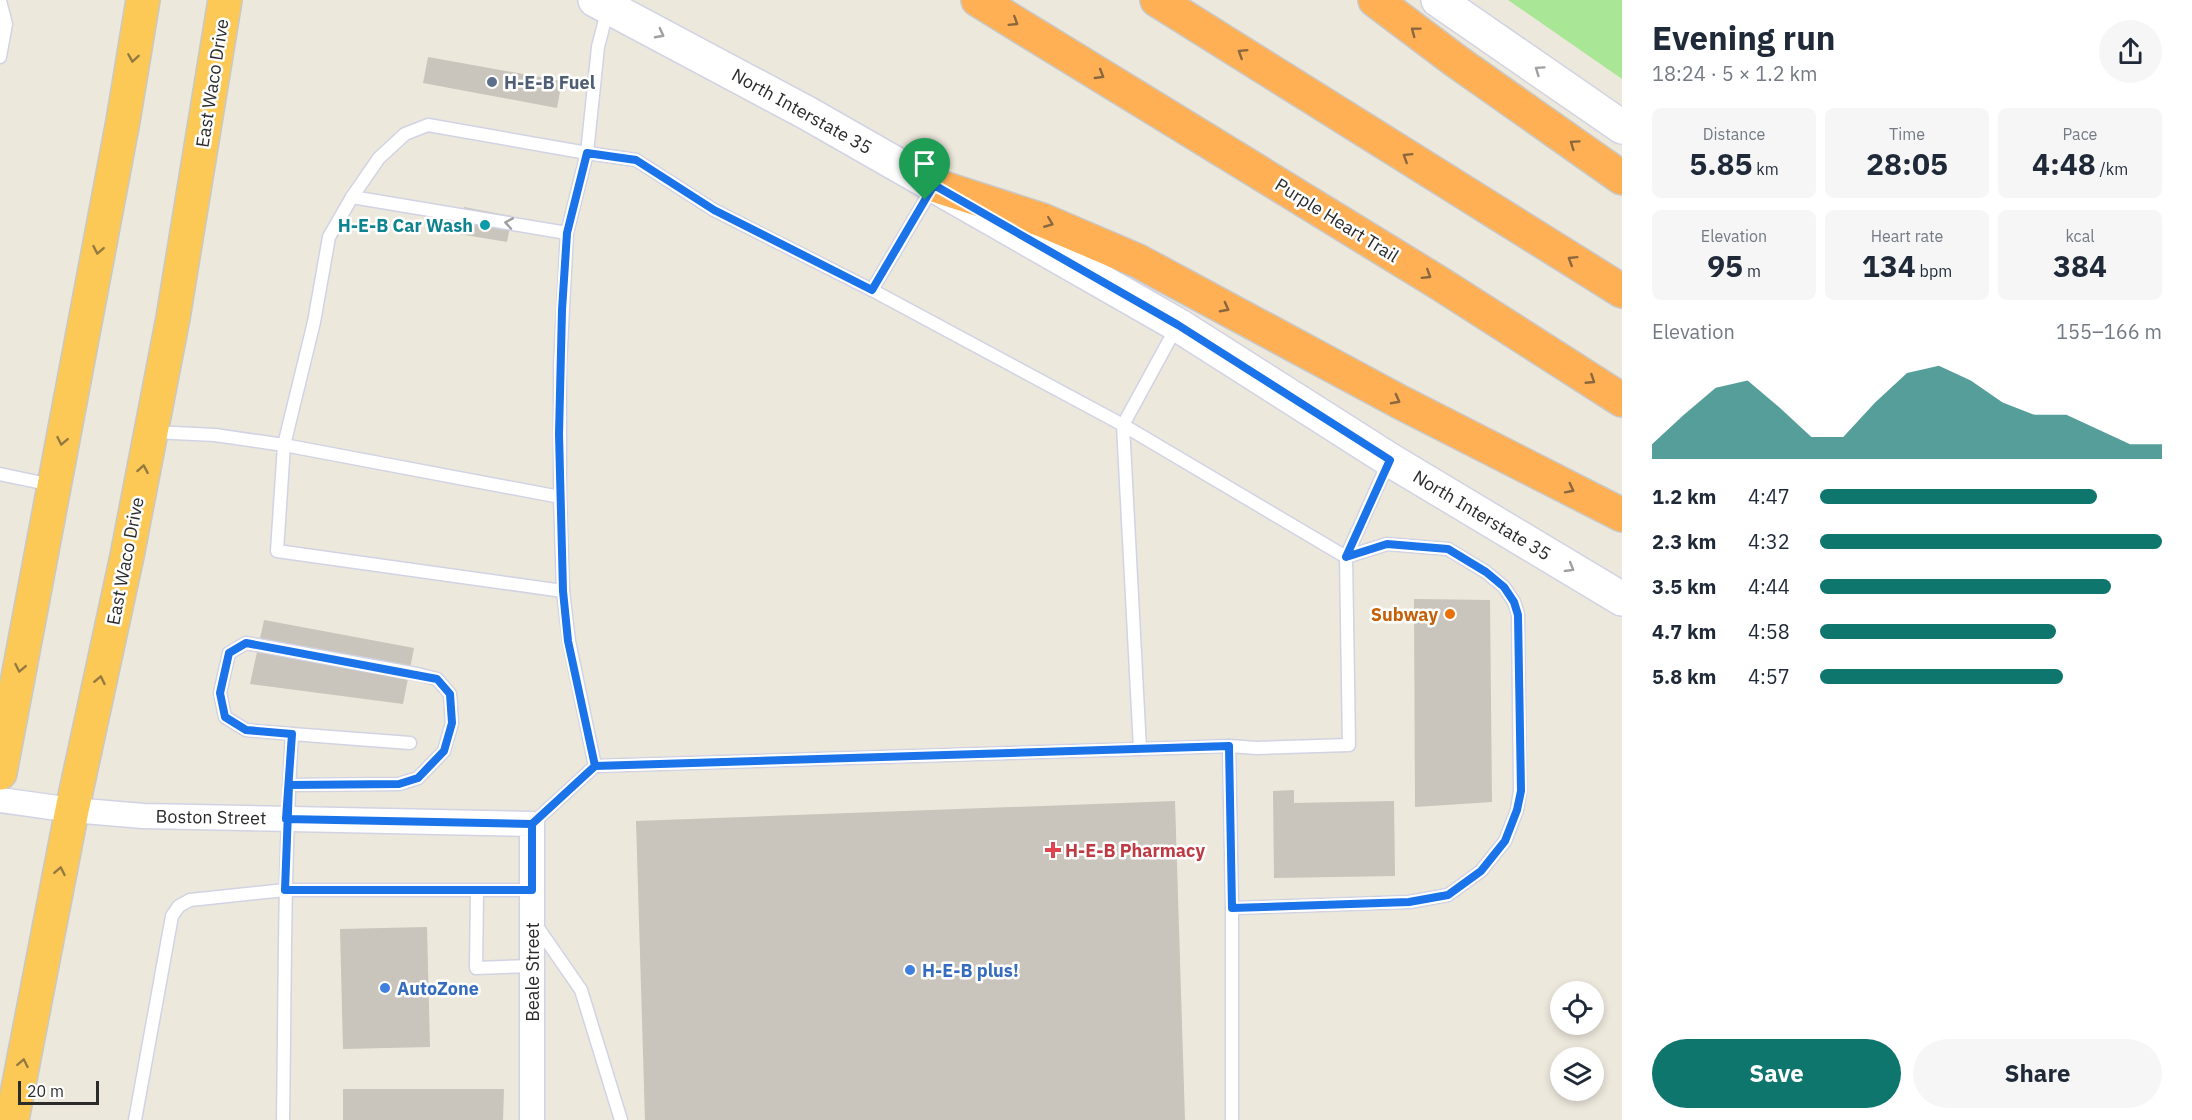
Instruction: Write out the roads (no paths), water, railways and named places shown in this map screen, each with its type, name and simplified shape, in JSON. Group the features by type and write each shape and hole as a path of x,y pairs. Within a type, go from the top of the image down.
{"highway":[{"path":"0,773 121,133 143,0"},
{"name":"East Waco Drive","path":"12,1120 72,810 127,556 173,318 225,0"},
{"path":"215,72 243,0"},
{"name":"Purple Heart Trail","path":"978,0 1439,283 1622,400"},
{"path":"1157,0 1622,291"},
{"path":"1375,0 1455,62 1622,177"},
{"path":"934,185 1042,220 1138,261 1400,402 1622,515"}],"main road":[{"path":"1438,0 1622,127"},
{"name":"North Interstate 35","path":"601,3 807,113 1178,325 1390,460 1622,599"}],"street":[{"name":"Boston Street","path":"0,800 72,810 144,816 532,824"},
{"name":"Beale Street","path":"532,824 532,1120"}],"lane":[{"path":"0,1 6,24 0,57"},
{"path":"595,766 570,652 563,591 560,365 567,233 587,153 601,3"},
{"path":"563,591 278,551 284,445 314,322 329,237 352,197 380,158 405,134 428,125 636,160 714,210 872,290 1123,425 1346,557 1387,544 1448,549 1486,572 1504,587 1514,602 1518,615 1521,791 1517,810 1505,841 1481,871 1448,895 1409,902 1232,908"},
{"path":"872,290 934,185"},
{"path":"352,197 567,233"},
{"path":"1140,749 1123,425 1178,325"},
{"path":"150,432 215,435 284,445 560,497"},
{"path":"532,824 595,766 1229,746 1257,748 1349,745 1346,557 1390,460"},
{"path":"0,474 54,485"},
{"path":"289,785 399,784 418,778 444,751 452,723 450,694 437,679 417,674 246,643 229,653 220,693 225,717 246,730 410,743"},
{"path":"283,1120 286,819 292,734"},
{"path":"1229,746 1233,1120"},
{"path":"135,1120 172,916 179,906 190,900 285,890 532,890"},
{"path":"477,891 476,968 532,966"},
{"path":"531,920 581,990 621,1120"}],"place":[{"name":"H-E-B Fuel","path":"492,82"},
{"name":"H-E-B Car Wash","path":"485,225"},
{"name":"Subway","path":"1450,614"},
{"name":"H-E-B Pharmacy","path":"1053,850"},
{"name":"H-E-B plus!","path":"910,970"},
{"name":"AutoZone","path":"385,988"}]}
